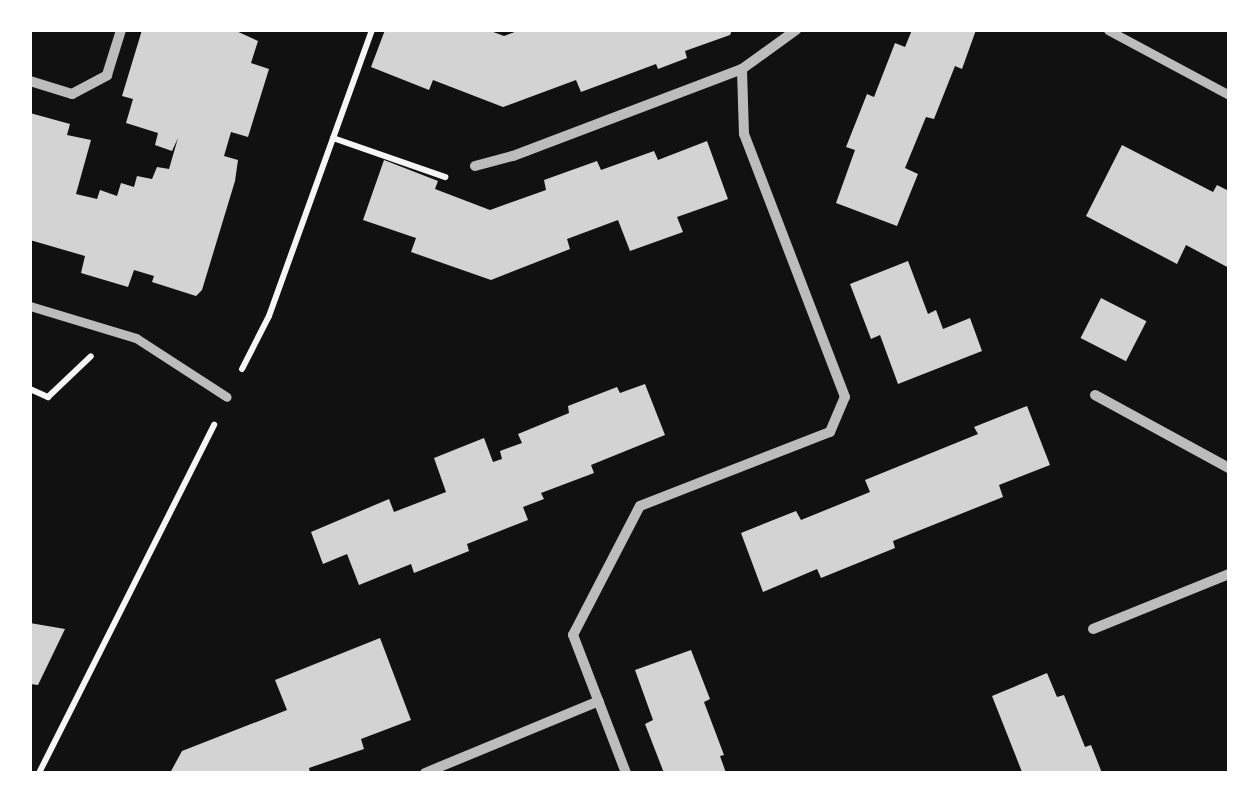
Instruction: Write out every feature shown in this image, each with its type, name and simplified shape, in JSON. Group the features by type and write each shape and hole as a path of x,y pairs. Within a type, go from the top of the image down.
{"street":[{"path":"30,81 72,94 107,75 121,30"},
{"path":"476,166 513,156 742,69 796,30"},
{"path":"1108,30 1229,95"},
{"path":"626,773 573,636 640,506 830,432 845,397 744,134 742,69"},
{"path":"30,306 136,338 228,397"},
{"path":"1095,396 1229,468"},
{"path":"1093,629 1229,574"},
{"path":"425,773 599,701"}],"path":[{"path":"333,138 452,179 476,166"},
{"path":"30,389 48,397 116,332"}],"building":[{"path":"142,30 234,30 258,41 251,63 269,69 248,137 231,132 224,156 238,160 235,181 202,290 196,296 152,282 154,276 134,270 128,287 81,273 85,256 30,240 30,113 70,124 67,135 91,140 76,194 97,199 100,190 117,196 121,183 134,187 137,176 152,179 157,167 169,169 178,138 172,151 155,145 158,133 126,123 133,99 122,96"},
{"path":"385,30 488,30 504,36 520,30 732,30 730,35 685,51 687,58 658,69 656,64 581,92 576,80 503,107 433,80 429,90 371,67"},
{"path":"912,30 976,30 962,69 955,66 934,119 926,117 905,168 918,174 897,226 836,203 855,150 846,147 867,94 874,97 895,43 905,47"},
{"path":"707,141 728,199 677,217 683,232 630,251 618,220 567,239 570,249 491,280 411,252 416,238 363,220 384,160 438,181 435,189 490,210 546,190 544,180 597,161 601,170 654,151 658,160"},
{"path":"1122,145 1213,192 1217,185 1229,191 1229,268 1186,245 1177,264 1086,216"},
{"path":"908,261 928,314 936,310 943,329 970,318 982,351 898,384 880,335 871,339 850,284"},
{"path":"1101,298 1146,321 1126,361 1081,338"},
{"path":"645,384 665,435 591,465 594,473 541,493 544,499 523,507 528,520 467,544 469,551 414,573 411,564 359,585 347,554 323,564 311,532 389,499 394,512 446,492 434,458 484,438 493,462 502,459 500,451 522,443 518,434 569,413 568,406 617,387 620,393"},
{"path":"1027,406 1050,465 999,485 1003,497 893,541 895,548 821,578 817,569 763,592 741,533 796,511 801,520 870,492 865,480 978,434 974,427"},
{"path":"30,623 65,629 38,685 30,684"},
{"path":"380,638 411,720 361,739 364,749 309,768 310,773 170,773 182,751 287,710 275,680"},
{"path":"691,650 710,699 704,702 724,755 720,756 726,773 664,773 645,724 653,720 635,670"},
{"path":"1047,673 1057,697 1064,695 1085,747 1091,745 1102,773 1022,772 992,696"}]}
